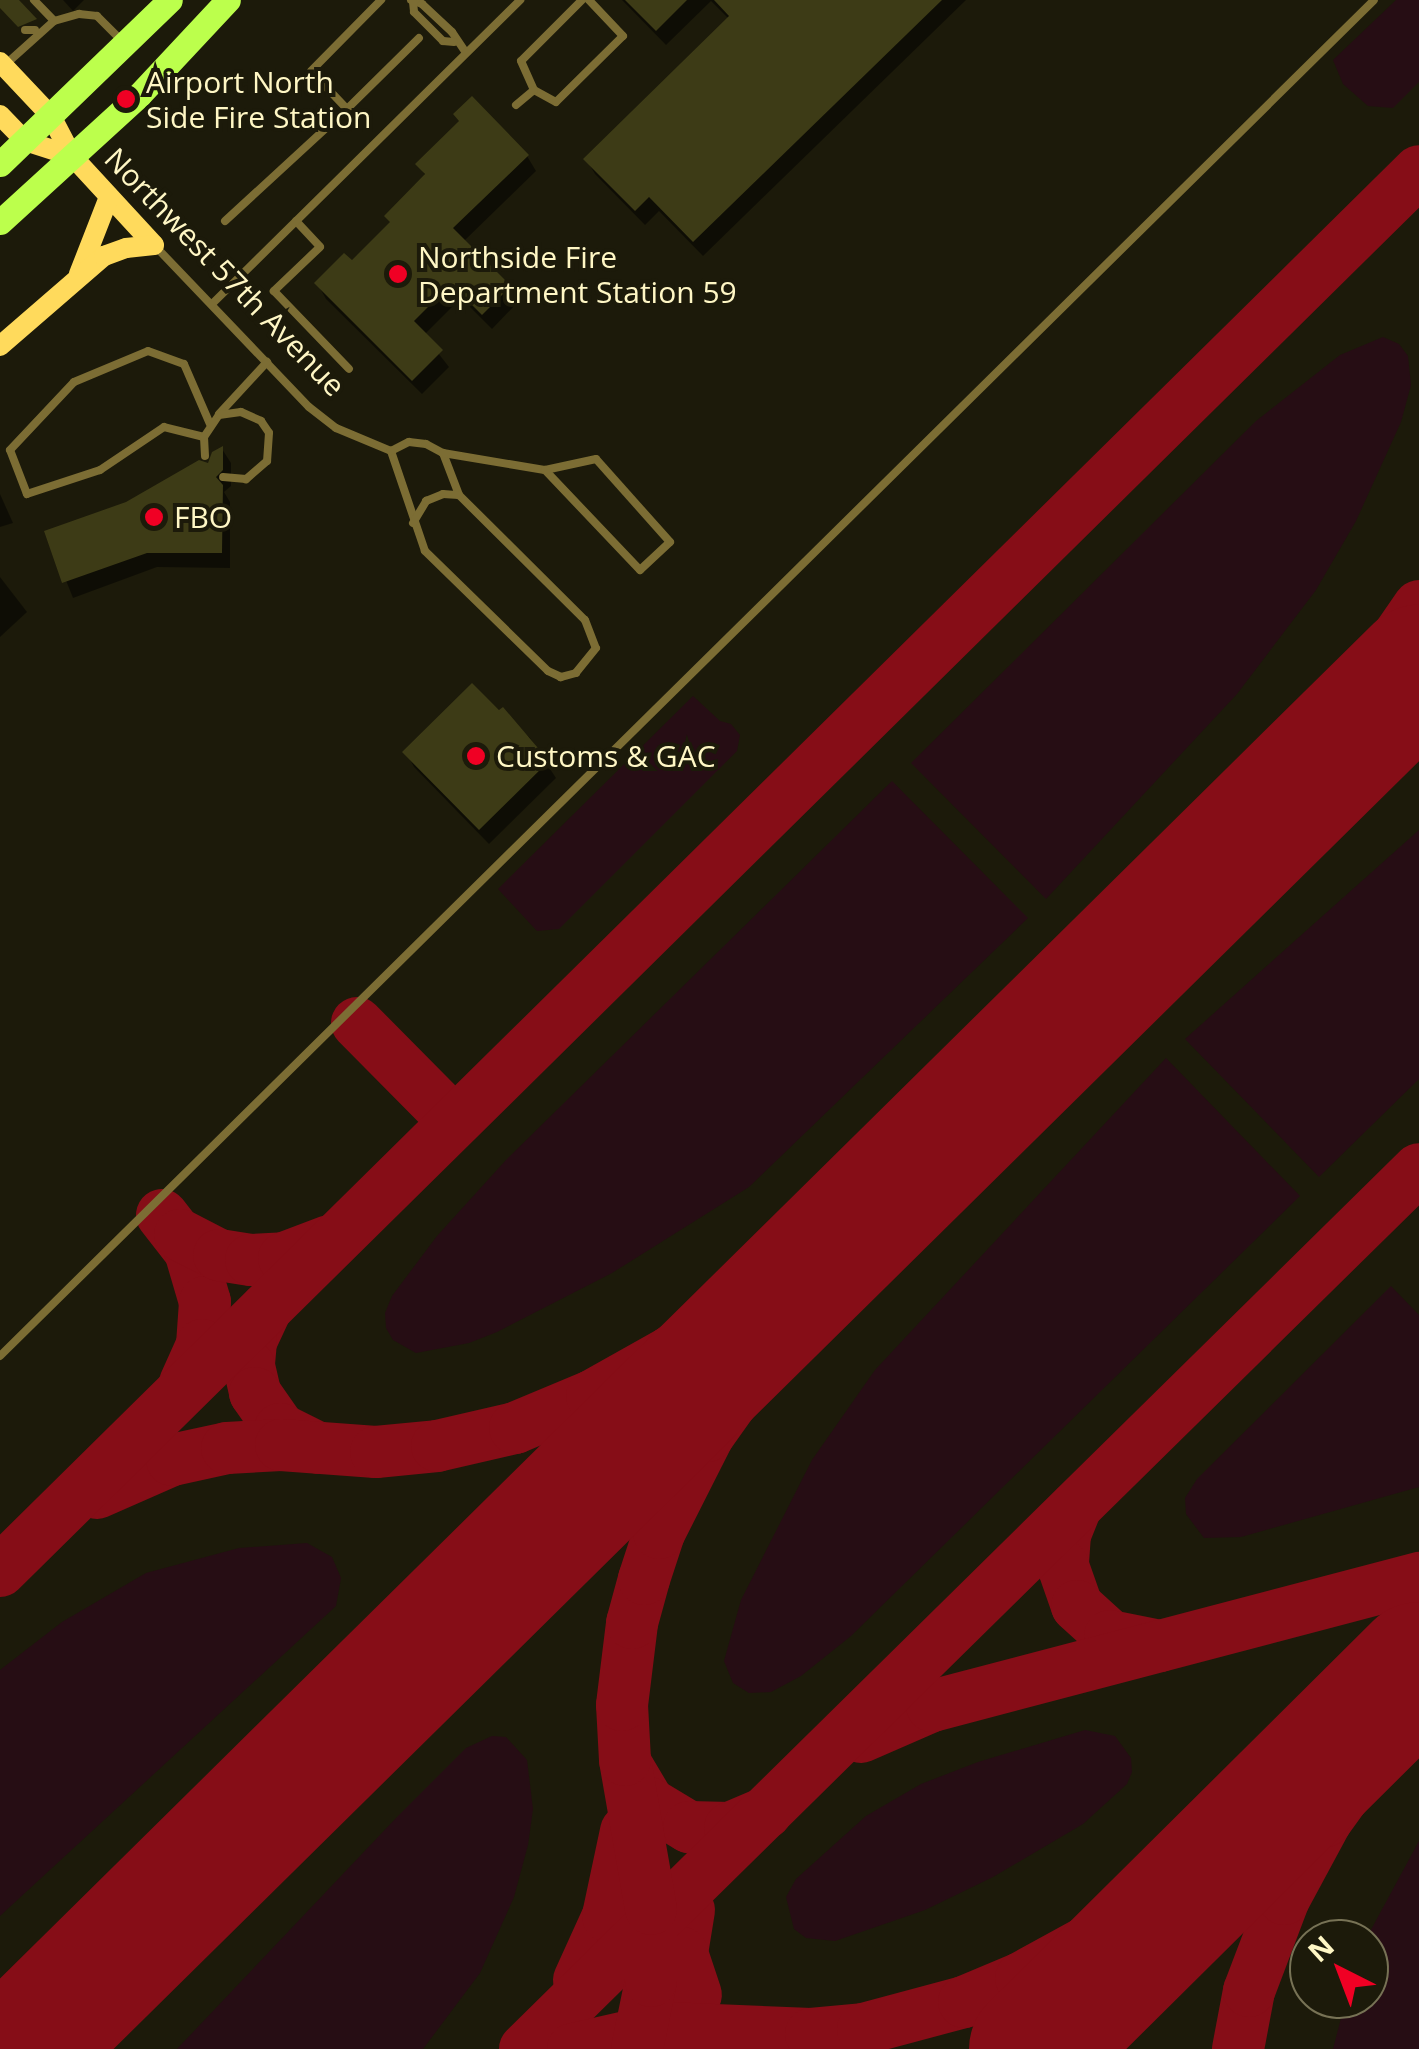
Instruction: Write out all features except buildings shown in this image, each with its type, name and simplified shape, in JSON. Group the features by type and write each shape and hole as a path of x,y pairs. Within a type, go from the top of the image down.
{"main road":[{"path":"0,222 152,82 228,0"},
{"path":"0,164 126,46 157,5"}],"street":[{"name":"Northwest 57th Avenue","path":"2,64 51,116 72,156 154,245"},
{"name":"Northwest 57th Avenue","path":"0,115 25,141 72,156"},
{"path":"78,276 109,197"},
{"path":"0,346 78,276 114,250 154,245"}],"lane":[{"path":"34,0 54,21"},
{"path":"347,108 311,71 380,0"},
{"path":"212,304 520,0"},
{"path":"585,0 621,31 621,42 562,98 556,102 534,90 521,61 585,0"},
{"path":"0,1356 1374,0"},
{"path":"412,1 422,4 452,32 454,42 466,54"},
{"path":"2,64 33,29 79,14 97,16 126,46"},
{"path":"226,221 419,38"},
{"path":"516,105 534,90"},
{"path":"296,221 320,247 274,291 349,369"},
{"name":"Northwest 57th Avenue","path":"154,245 336,428 392,450"},
{"path":"204,437 164,427 100,470 27,494 10,450 74,382 148,351 184,364 210,424"},
{"path":"205,456 204,437 210,424 267,362"},
{"path":"219,415 249,414 268,433 271,447 258,472 246,478 223,477"},
{"path":"443,453 459,495 592,631 596,648 576,673 561,676 548,671 425,551 413,524 392,450 410,442 426,444 443,453 545,470 596,459 670,542 640,570 545,470"},
{"path":"413,524 426,501 443,494 459,495"}],"shaded area":[{"path":"1396,0 1419,0 1419,82 1393,108 1368,106 1343,84 1333,60"},
{"path":"1383,337 1399,344 1408,356 1411,385 1401,422 1356,521 1316,590 1237,694 1046,899 911,763 1256,421 1340,355"},
{"path":"693,696 740,735 737,751 559,929 537,931 498,889"},
{"path":"892,781 1028,918 749,1187 612,1273 497,1332 469,1343 416,1353 393,1340 386,1328 385,1313 392,1296 437,1236 506,1160"},
{"path":"1419,830 1419,1079 1319,1177 1185,1039"},
{"path":"1166,1058 1300,1196 851,1636 801,1676 771,1692 749,1693 733,1683 724,1661 741,1600 812,1460 875,1370"},
{"path":"1391,1286 1419,1315 1419,1487 1241,1537 1204,1538 1186,1514 1185,1498 1197,1479"},
{"path":"307,1543 332,1557 341,1578 336,1606 0,1916 0,1670 62,1622 146,1573 239,1548"},
{"path":"1085,1730 1115,1736 1131,1758 1132,1772 1127,1784 1083,1824 993,1877 925,1910 835,1941 806,1938 794,1929 786,1897 796,1879 866,1816 921,1784 978,1762"},
{"path":"492,1736 506,1737 527,1760 533,1809 528,1845 514,1897 480,1973 423,2049 177,2049 466,1748"},
{"path":"1419,1841 1419,2049 1333,2049 1341,2019 1389,2019 1389,1919 1377,1919"}],"taxiway":[{"path":"0,1571 1419,171"},
{"path":"1168,917 1361,690 1419,606"},
{"path":"1277,827 1419,712"},
{"path":"357,1023 455,1122"},
{"path":"97,1493 172,1460 227,1448 281,1445 376,1452 437,1446 515,1428 592,1396 670,1352 746,1299 1053,1031"},
{"path":"525,2049 1419,1169"},
{"path":"162,1215 190,1251 205,1302 202,1345 185,1383"},
{"path":"637,2049 651,1981 651,1909 625,1760 622,1705 632,1623 644,1579 659,1533 708,1436 782,1332 881,1221"},
{"path":"180,1235 219,1255 251,1260 284,1258 329,1241"},
{"path":"266,1309 251,1341 249,1366 255,1393 280,1429 318,1448"},
{"path":"1076,1507 1065,1534 1063,1566 1077,1606 1110,1636 1160,1646"},
{"path":"861,1737 932,1706 1419,1578"},
{"path":"573,2049 666,2028 811,2034 863,2029 964,2002 1021,1978 1090,1940 1151,1897 1331,1754 1419,1648"},
{"path":"1238,2049 1249,1991 1284,1899 1326,1821 1393,1728"},
{"path":"0,2032 69,1976 322,1752"},
{"path":"627,1766 649,1803 689,1827 730,1828 766,1813"},
{"path":"579,1980 608,1916 626,1831"},
{"path":"689,1910 682,1953 696,1995"},
{"path":"55,2049 139,1953"}],"runway":[{"path":"21,2049 1419,670"},
{"path":"1034,2049 1419,1667"}],"place":[{"name":"Airport North Side Fire Station","path":"126,99"},
{"name":"Northside Fire Department Station 59","path":"398,274"},
{"name":"FBO","path":"154,517"},
{"name":"Customs & GAC","path":"476,756"}]}
